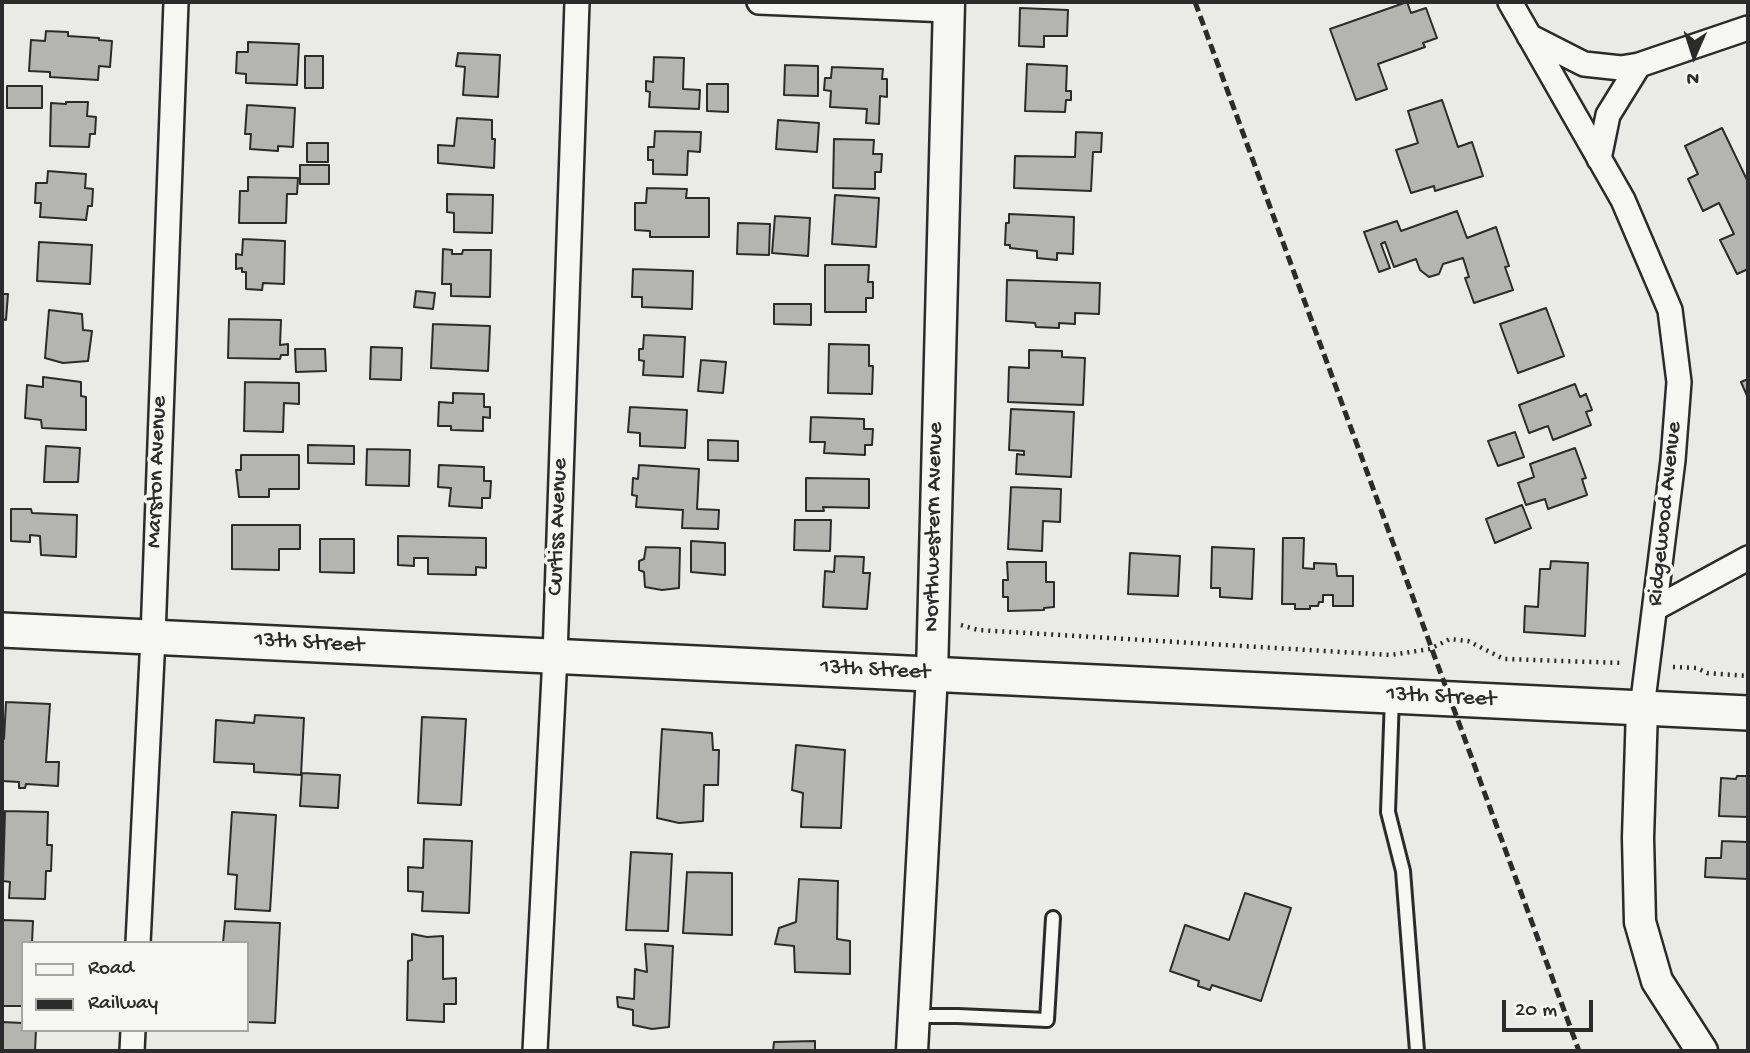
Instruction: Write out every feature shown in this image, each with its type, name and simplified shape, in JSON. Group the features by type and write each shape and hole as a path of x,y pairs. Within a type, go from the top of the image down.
{"main road":[{"name":"13th Street","path":"2,630 1748,713"}],"street":[{"name":"Marston Avenue","path":"138,941 153,637 176,2"},
{"name":"Curtiss Avenue","path":"535,1051 555,656 577,2"},
{"path":"759,2 948,6"},
{"name":"Ridgewood Avenue","path":"1510,2 1623,200 1670,310 1679,382 1673,460 1642,708 1638,838 1640,922 1657,981 1702,1051"},
{"name":"Northwestern Avenue","path":"912,1051 932,674 948,6"},
{"path":"1529,36 1584,64 1621,68 1639,65 1748,28"},
{"path":"1600,159 1608,115 1639,65"},
{"path":"1656,608 1748,558"},
{"path":"132,1051 133,1032"}],"lane":[{"path":"1392,696 1388,812 1402,871 1417,1051"},
{"path":"914,1016 1047,1020 1053,918"}],"path":[{"path":"957,625 978,630 1391,655 1430,649 1450,639 1468,641 1504,659 1698,668 1707,674 1748,676"}],"building":[{"path":"1407,2 1411,13 1426,8 1437,38 1423,43 1425,47 1378,64 1387,89 1356,100 1330,29"},
{"path":"1020,8 1068,10 1067,36 1044,36 1044,47 1019,46"},
{"path":"46,31 68,32 68,36 112,41 110,67 99,66 98,80 50,77 50,72 29,71 31,40 45,41"},
{"path":"248,42 299,44 297,85 246,83 246,74 236,73 237,52 248,52"},
{"path":"458,53 500,55 498,97 463,95 465,67 456,66"},
{"path":"305,56 323,56 323,88 305,88"},
{"path":"654,57 684,58 683,89 700,90 699,109 649,107 650,92 646,91 646,81 653,82"},
{"path":"1027,64 1067,66 1066,91 1071,91 1071,100 1066,100 1065,112 1025,111"},
{"path":"785,65 818,66 818,96 784,95"},
{"path":"832,67 883,69 882,79 887,79 887,97 880,96 879,124 866,123 867,109 830,107 831,91 824,90 825,78 831,78"},
{"path":"707,84 728,84 728,112 707,111"},
{"path":"7,86 42,86 42,108 7,108"},
{"path":"1442,100 1458,147 1472,142 1483,176 1435,191 1434,186 1411,193 1396,150 1418,143 1408,111"},
{"path":"88,102 87,116 96,117 95,134 90,134 89,147 50,146 51,103"},
{"path":"247,105 295,108 293,147 278,146 278,151 250,149 251,134 245,134"},
{"path":"457,118 492,120 492,139 495,139 494,168 438,163 438,145 454,146"},
{"path":"778,120 819,123 817,152 776,149"},
{"path":"1722,128 1748,182 1748,269 1737,274 1720,240 1734,234 1719,203 1703,211 1688,179 1698,174 1685,146"},
{"path":"655,131 701,132 700,152 688,151 687,175 653,174 653,160 648,160 648,147 654,147"},
{"path":"1076,132 1102,133 1101,152 1093,152 1091,191 1014,188 1015,156 1075,157"},
{"path":"834,139 874,140 873,154 882,154 881,172 875,172 875,189 833,188"},
{"path":"307,143 328,143 328,162 307,162"},
{"path":"300,165 329,165 329,184 300,184"},
{"path":"48,171 86,174 85,188 93,189 92,206 88,206 86,220 40,217 41,203 35,203 36,183 47,183"},
{"path":"248,177 298,178 297,194 287,194 286,223 239,223 240,191 248,191"},
{"path":"647,188 687,189 686,198 709,198 709,237 650,237 650,231 635,230 635,203 646,203"},
{"path":"447,194 493,195 492,233 454,232 454,213 447,212"},
{"path":"835,195 879,198 876,247 832,244"},
{"path":"1457,211 1467,238 1496,227 1509,266 1505,267 1513,290 1474,303 1465,278 1469,277 1463,258 1443,264 1439,274 1429,277 1420,270 1416,259 1394,267 1385,242 1381,244 1390,268 1379,272 1364,232 1397,221 1401,231"},
{"path":"1009,214 1074,217 1073,254 1057,253 1057,260 1037,258 1037,251 1005,245"},
{"path":"775,216 810,218 808,256 772,253"},
{"path":"738,223 770,224 769,255 737,254"},
{"path":"243,239 285,241 284,284 263,283 262,290 246,289 246,272 242,272 242,268 236,269 236,254 242,255"},
{"path":"39,242 92,245 90,284 37,281"},
{"path":"443,249 452,250 452,254 462,254 463,250 491,250 490,297 451,296 451,284 442,284"},
{"path":"825,265 869,265 868,282 873,282 873,298 866,298 866,312 825,312"},
{"path":"633,269 693,271 692,309 642,307 642,297 632,297"},
{"path":"1007,280 1100,283 1099,314 1075,313 1075,324 1059,323 1059,328 1006,321"},
{"path":"416,291 435,293 433,309 414,307"},
{"path":"2,294 8,294 6,320 2,319"},
{"path":"774,304 811,304 811,325 774,324"},
{"path":"1546,308 1564,356 1518,373 1500,324"},
{"path":"49,310 82,314 83,330 92,331 88,361 63,363 45,358"},
{"path":"229,319 281,320 280,345 288,344 288,355 281,355 280,359 228,358"},
{"path":"433,324 490,326 488,371 431,368"},
{"path":"644,335 685,337 683,377 643,375 644,361 639,360 639,349 643,349"},
{"path":"829,344 869,345 869,366 873,366 872,394 828,393"},
{"path":"371,347 402,348 401,380 370,379"},
{"path":"295,349 325,349 326,371 296,372"},
{"path":"1029,350 1062,351 1062,357 1085,358 1083,405 1008,402 1009,367 1029,368"},
{"path":"701,360 726,362 723,393 698,391"},
{"path":"43,377 81,382 81,396 86,397 86,430 42,428 41,420 25,418 27,385 43,387"},
{"path":"1748,379 1748,398 1741,382"},
{"path":"245,382 299,383 299,404 284,403 283,432 244,431"},
{"path":"1575,384 1580,397 1586,394 1592,410 1586,412 1591,425 1553,440 1548,426 1529,433 1519,405"},
{"path":"453,393 484,394 484,407 490,407 490,418 483,417 483,431 451,430 451,426 438,426 439,402 453,403"},
{"path":"630,407 687,410 685,448 640,446 640,433 628,432"},
{"path":"1011,409 1074,412 1071,477 1016,474 1017,454 1024,455 1024,451 1009,450"},
{"path":"811,417 864,419 864,429 873,429 872,445 865,445 865,455 824,453 825,442 810,442"},
{"path":"1515,432 1524,457 1498,466 1488,441"},
{"path":"708,440 738,441 738,461 708,460"},
{"path":"308,445 354,446 354,464 308,463"},
{"path":"46,446 80,448 78,482 44,482"},
{"path":"1575,448 1586,478 1582,479 1587,495 1548,509 1545,499 1526,505 1518,483 1534,477 1530,464"},
{"path":"367,449 410,450 409,486 366,485"},
{"path":"241,455 299,455 299,489 269,489 269,497 239,497 236,470 241,470"},
{"path":"439,465 484,467 484,481 491,481 490,498 482,498 482,508 449,506 451,488 438,487"},
{"path":"639,465 699,469 697,509 719,510 718,529 682,528 683,510 636,507 637,496 632,495 633,478 638,479"},
{"path":"806,478 869,479 869,508 823,507 824,511 806,511"},
{"path":"1011,487 1061,489 1060,522 1043,521 1042,551 1008,549"},
{"path":"1522,505 1531,528 1495,543 1486,519"},
{"path":"11,509 77,515 76,557 41,555 40,536 30,535 30,542 11,541"},
{"path":"795,520 831,520 830,551 794,550"},
{"path":"232,525 300,525 300,549 279,549 279,570 232,569"},
{"path":"398,536 486,538 486,568 476,567 476,575 428,574 428,558 414,558 414,566 398,565"},
{"path":"1283,538 1304,538 1303,568 1314,569 1314,563 1336,564 1337,576 1353,576 1353,606 1333,606 1333,595 1323,595 1323,602 1319,602 1318,606 1310,606 1310,609 1295,609 1295,604 1282,604"},
{"path":"320,539 354,539 354,573 320,572"},
{"path":"691,541 725,543 725,575 691,572"},
{"path":"646,547 680,548 679,588 662,590 645,587 644,572 639,570 639,561 644,559"},
{"path":"1212,547 1254,549 1252,599 1220,597 1220,588 1211,588"},
{"path":"1130,553 1180,556 1178,596 1128,594"},
{"path":"835,556 864,557 863,573 870,573 867,609 823,607 825,571 834,572"},
{"path":"1551,561 1588,563 1585,636 1524,632 1525,606 1538,607 1540,569 1550,569"},
{"path":"1007,562 1046,562 1046,582 1054,582 1054,607 1044,610 1008,611 1008,597 1003,597 1003,580 1008,580"},
{"path":"6,702 50,704 46,762 59,762 58,786 26,784 25,788 19,788 19,782 2,781 2,739"},
{"path":"255,715 304,718 301,775 254,772 254,764 214,762 216,720 254,723"},
{"path":"422,717 466,719 461,805 418,803"},
{"path":"662,729 712,733 713,750 719,750 718,785 704,785 703,821 679,823 657,818"},
{"path":"796,745 845,750 841,828 801,827 803,793 792,790"},
{"path":"302,773 340,775 338,808 300,806"},
{"path":"1737,776 1748,776 1748,817 1719,816 1721,778 1736,779"},
{"path":"5,811 48,812 47,845 52,845 51,871 46,871 45,899 9,898 10,882 3,881"},
{"path":"232,812 276,815 270,911 235,909 237,875 228,874"},
{"path":"424,839 472,841 469,913 422,911 423,892 408,891 408,867 423,868"},
{"path":"1722,841 1748,842 1748,879 1705,877 1706,858 1721,858"},
{"path":"631,852 672,854 668,931 626,930"},
{"path":"687,872 732,873 732,935 683,933"},
{"path":"799,879 838,881 837,939 850,941 850,974 795,972 794,946 775,944 779,928 796,922"},
{"path":"1245,893 1291,908 1261,1001 1212,985 1210,990 1198,986 1199,981 1170,971 1185,925 1229,940"},
{"path":"2,920 33,921 32,941 21,941 21,1006 2,1006"},
{"path":"225,921 280,923 275,1023 248,1022 248,941 223,941"},
{"path":"412,934 443,936 443,979 456,978 456,1004 444,1004 444,1022 407,1020 408,961 412,960"},
{"path":"645,944 673,946 669,1027 652,1029 633,1025 633,1010 618,1007 617,997 634,999 635,969 647,972"},
{"path":"2,1022 21,1023 21,1032 36,1032 35,1051 2,1051"},
{"path":"815,1041 815,1051 773,1051 774,1042"}],"railway":[{"path":"1195,2 1579,1051"}]}
